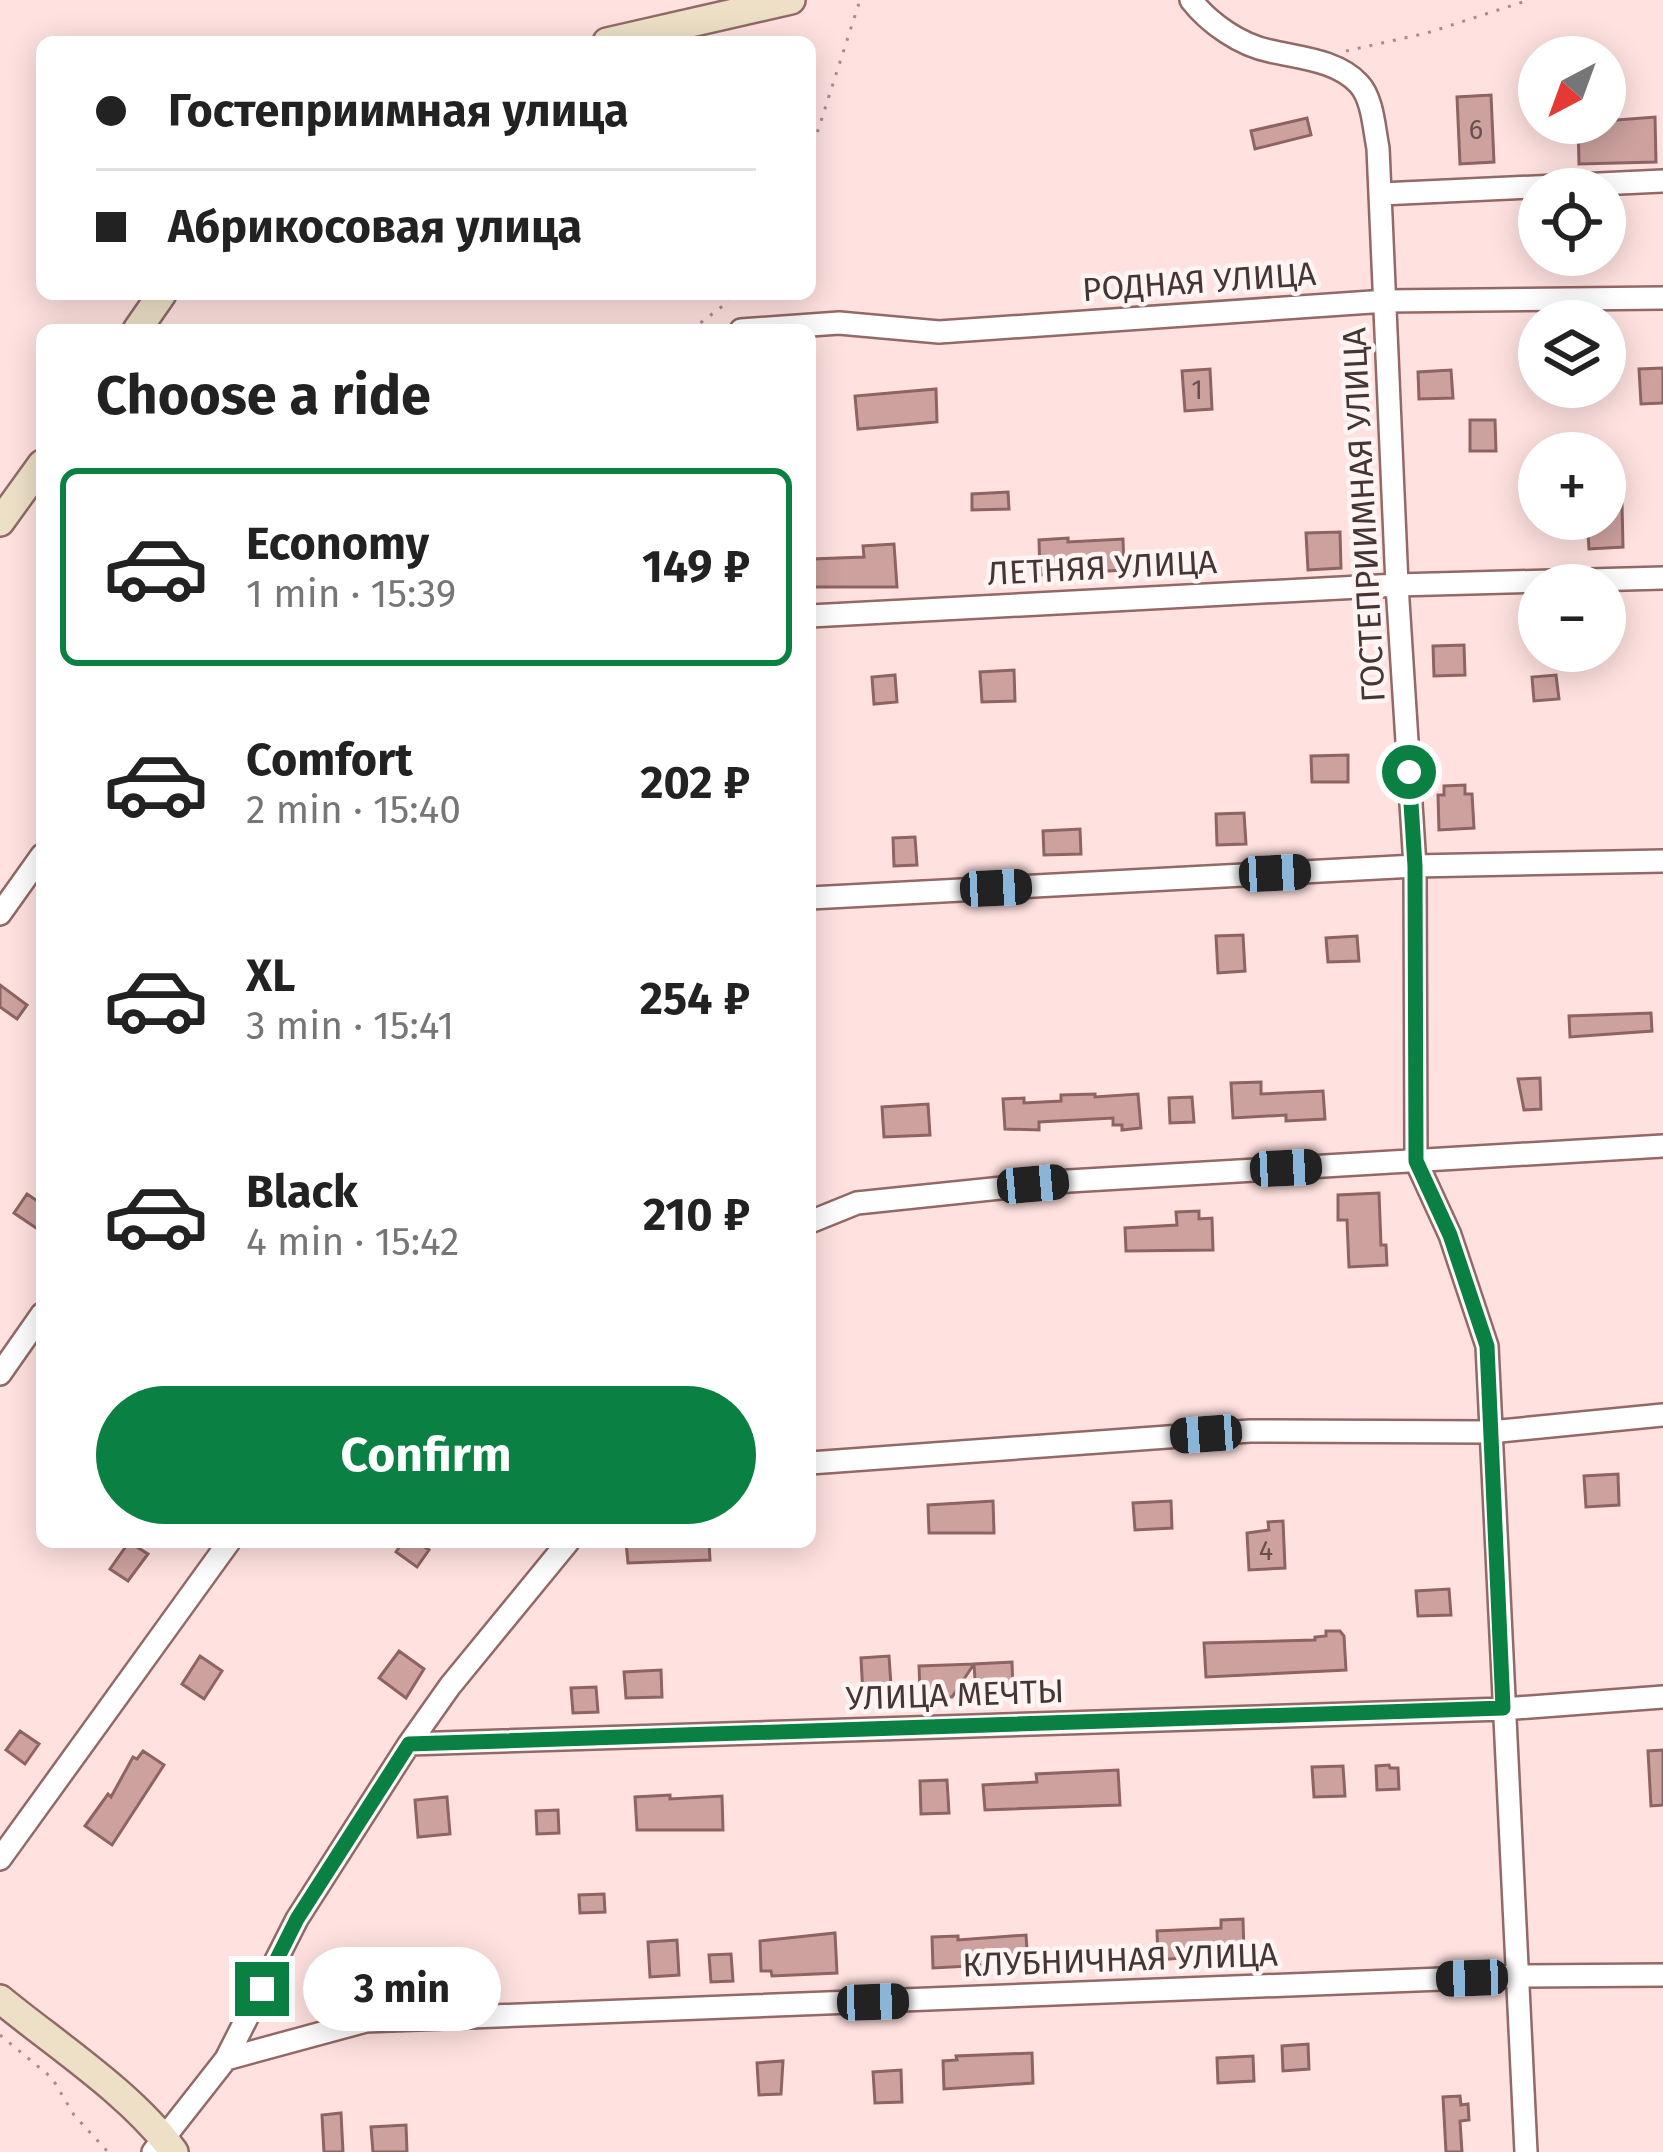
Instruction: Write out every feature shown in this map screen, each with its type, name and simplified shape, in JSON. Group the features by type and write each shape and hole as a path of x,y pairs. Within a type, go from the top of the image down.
{"main road":[{"path":"633,36 791,0"},
{"path":"0,522 36,472"},
{"path":"0,2000 163,2147"}],"street":[{"path":"1191,0 1207,20 1264,50 1313,58"},
{"name":"ГОСТЕПРИИМНАЯ УЛИЦА","path":"1313,58 1360,84 1370,108 1381,194 1396,585 1415,866 1416,1161 1450,1235 1487,1346 1526,2152"},
{"path":"1381,194 1663,181"},
{"name":"РОДНАЯ УЛИЦА","path":"816,325 939,332 1386,301 1663,298"},
{"name":"ЛЕТНЯЯ УЛИЦА","path":"816,616 1396,585 1663,578"},
{"path":"816,898 1415,866 1663,861"},
{"path":"0,914 36,863"},
{"path":"816,1220 857,1203 946,1192 1663,1146"},
{"path":"0,1374 36,1323"},
{"path":"816,1463 1250,1431 1490,1432 1663,1415"},
{"path":"0,1859 225,1548"},
{"path":"163,2147 226,2059 297,1919 409,1744 449,1686 563,1548"},
{"name":"УЛИЦА МЕЧТЫ","path":"409,1744 1503,1708 1663,1697"},
{"name":"КЛУБНИЧНАЯ УЛИЦА","path":"226,2059 366,2021 1518,1976 1663,1975"}],"path":[{"path":"816,136 860,0"},
{"path":"1313,58 1427,33 1529,0"},
{"path":"699,324 728,300"},
{"path":"0,2035 52,2078 74,2116 108,2152"}],"building":[{"path":"1491,95 1494,162 1460,164 1457,97"},
{"path":"1655,117 1656,162 1579,164 1579,144 1626,144 1626,119"},
{"path":"1307,118 1311,135 1255,149 1251,131"},
{"path":"1663,368 1663,403 1641,404 1639,369"},
{"path":"1210,369 1212,409 1185,411 1182,371"},
{"path":"1451,370 1453,398 1419,399 1418,372"},
{"path":"936,389 937,422 858,429 855,396"},
{"path":"1470,420 1495,420 1496,451 1470,451"},
{"path":"1008,492 1009,509 972,510 972,494"},
{"path":"1340,532 1341,568 1308,570 1306,533"},
{"path":"1068,538 1068,542 1123,539 1124,570 1040,575 1039,540"},
{"path":"1588,540 1623,540 1623,547 1589,549"},
{"path":"894,544 897,587 816,587 816,559 864,557 863,546"},
{"path":"1464,645 1465,675 1434,676 1433,646"},
{"path":"1014,670 1015,701 982,702 980,672"},
{"path":"895,675 897,702 874,704 872,677"},
{"path":"1556,675 1559,699 1534,701 1532,677"},
{"path":"1348,755 1348,782 1312,782 1311,756"},
{"path":"1465,785 1465,794 1472,794 1474,828 1439,830 1438,795 1444,795 1444,786"},
{"path":"1244,813 1246,844 1217,845 1216,814"},
{"path":"1080,829 1081,854 1044,855 1043,831"},
{"path":"915,837 917,865 894,866 893,838"},
{"path":"1243,935 1245,971 1218,973 1216,936"},
{"path":"1357,936 1359,961 1328,962 1326,938"},
{"path":"0,985 27,1005 17,1019 0,1007"},
{"path":"1651,1013 1652,1031 1570,1037 1569,1016"},
{"path":"1540,1078 1541,1109 1524,1110 1518,1079"},
{"path":"1261,1082 1261,1094 1323,1091 1325,1119 1233,1118 1231,1083"},
{"path":"1138,1094 1141,1128 1122,1130 1122,1125 1113,1125 1113,1118 1039,1122 1039,1130 1005,1129 1003,1099 1061,1101 1061,1095"},
{"path":"1192,1097 1194,1122 1170,1123 1169,1098"},
{"path":"928,1104 930,1135 884,1137 882,1107"},
{"path":"1379,1193 1381,1245 1386,1245 1387,1265 1349,1267 1347,1220 1338,1220 1338,1195"},
{"path":"27,1194 36,1200 36,1228 14,1213"},
{"path":"1199,1211 1199,1219 1212,1218 1213,1250 1126,1251 1125,1228 1177,1225 1176,1212"},
{"path":"1618,1474 1619,1505 1586,1507 1584,1476"},
{"path":"993,1501 994,1533 929,1533 928,1505"},
{"path":"1171,1501 1172,1528 1135,1530 1133,1503"},
{"path":"1283,1521 1285,1568 1249,1570 1247,1533 1269,1530 1268,1522"},
{"path":"125,1548 148,1554 128,1581 110,1569"},
{"path":"399,1548 429,1550 417,1567 396,1552"},
{"path":"627,1548 709,1548 710,1560 628,1563"},
{"path":"1449,1589 1451,1615 1418,1616 1416,1591"},
{"path":"1326,1631 1340,1631 1344,1636 1346,1670 1206,1677 1204,1643 1315,1640 1326,1636"},
{"path":"399,1651 424,1669 406,1698 379,1678"},
{"path":"200,1656 222,1671 204,1699 182,1684"},
{"path":"889,1656 891,1685 877,1686 878,1694 863,1695 861,1658"},
{"path":"1012,1662 1013,1693 976,1695 974,1664"},
{"path":"974,1664 952,1697 943,1697 937,1689 920,1690 919,1666"},
{"path":"661,1670 662,1697 626,1698 624,1672"},
{"path":"596,1687 598,1712 573,1713 571,1688"},
{"path":"20,1731 39,1744 25,1764 6,1750"},
{"path":"1663,1750 1663,1805 1651,1806 1648,1751"},
{"path":"143,1751 164,1765 112,1845 85,1826 108,1794 111,1797 133,1757 137,1759"},
{"path":"1343,1766 1345,1796 1314,1797 1312,1767"},
{"path":"1376,1766 1398,1768 1399,1789 1377,1790"},
{"path":"1118,1770 1120,1805 985,1810 983,1785 1037,1782 1036,1774"},
{"path":"947,1780 949,1813 921,1814 920,1781"},
{"path":"670,1795 670,1799 722,1796 723,1830 637,1830 635,1797"},
{"path":"447,1797 450,1834 418,1837 415,1800"},
{"path":"558,1810 559,1833 537,1834 536,1811"},
{"path":"604,1894 605,1912 580,1913 579,1895"},
{"path":"1243,1919 1244,1953 1158,1960 1157,1931 1221,1928 1221,1920"},
{"path":"835,1933 837,1973 772,1976 771,1971 761,1971 760,1941"},
{"path":"1026,1935 1028,1963 933,1968 932,1937"},
{"path":"677,1940 679,1975 650,1977 648,1942"},
{"path":"731,1954 733,1981 711,1982 709,1955"},
{"path":"1308,2044 1309,2069 1283,2071 1282,2046"},
{"path":"1032,2053 1033,2083 944,2089 943,2061 957,2060 956,2056"},
{"path":"1253,2056 1254,2081 1218,2083 1217,2058"},
{"path":"783,2061 781,2094 759,2095 757,2063"},
{"path":"901,2070 902,2102 875,2103 873,2072"},
{"path":"1460,2096 1461,2105 1468,2104 1469,2120 1460,2121 1462,2152 1446,2152 1443,2097"},
{"path":"341,2113 343,2152 324,2152 322,2115"},
{"path":"406,2125 407,2152 373,2152 371,2127"}],"route":[{"path":"262,1989 297,1919 409,1744 1503,1708 1487,1346 1450,1235 1416,1161 1415,866 1409,772"}]}
